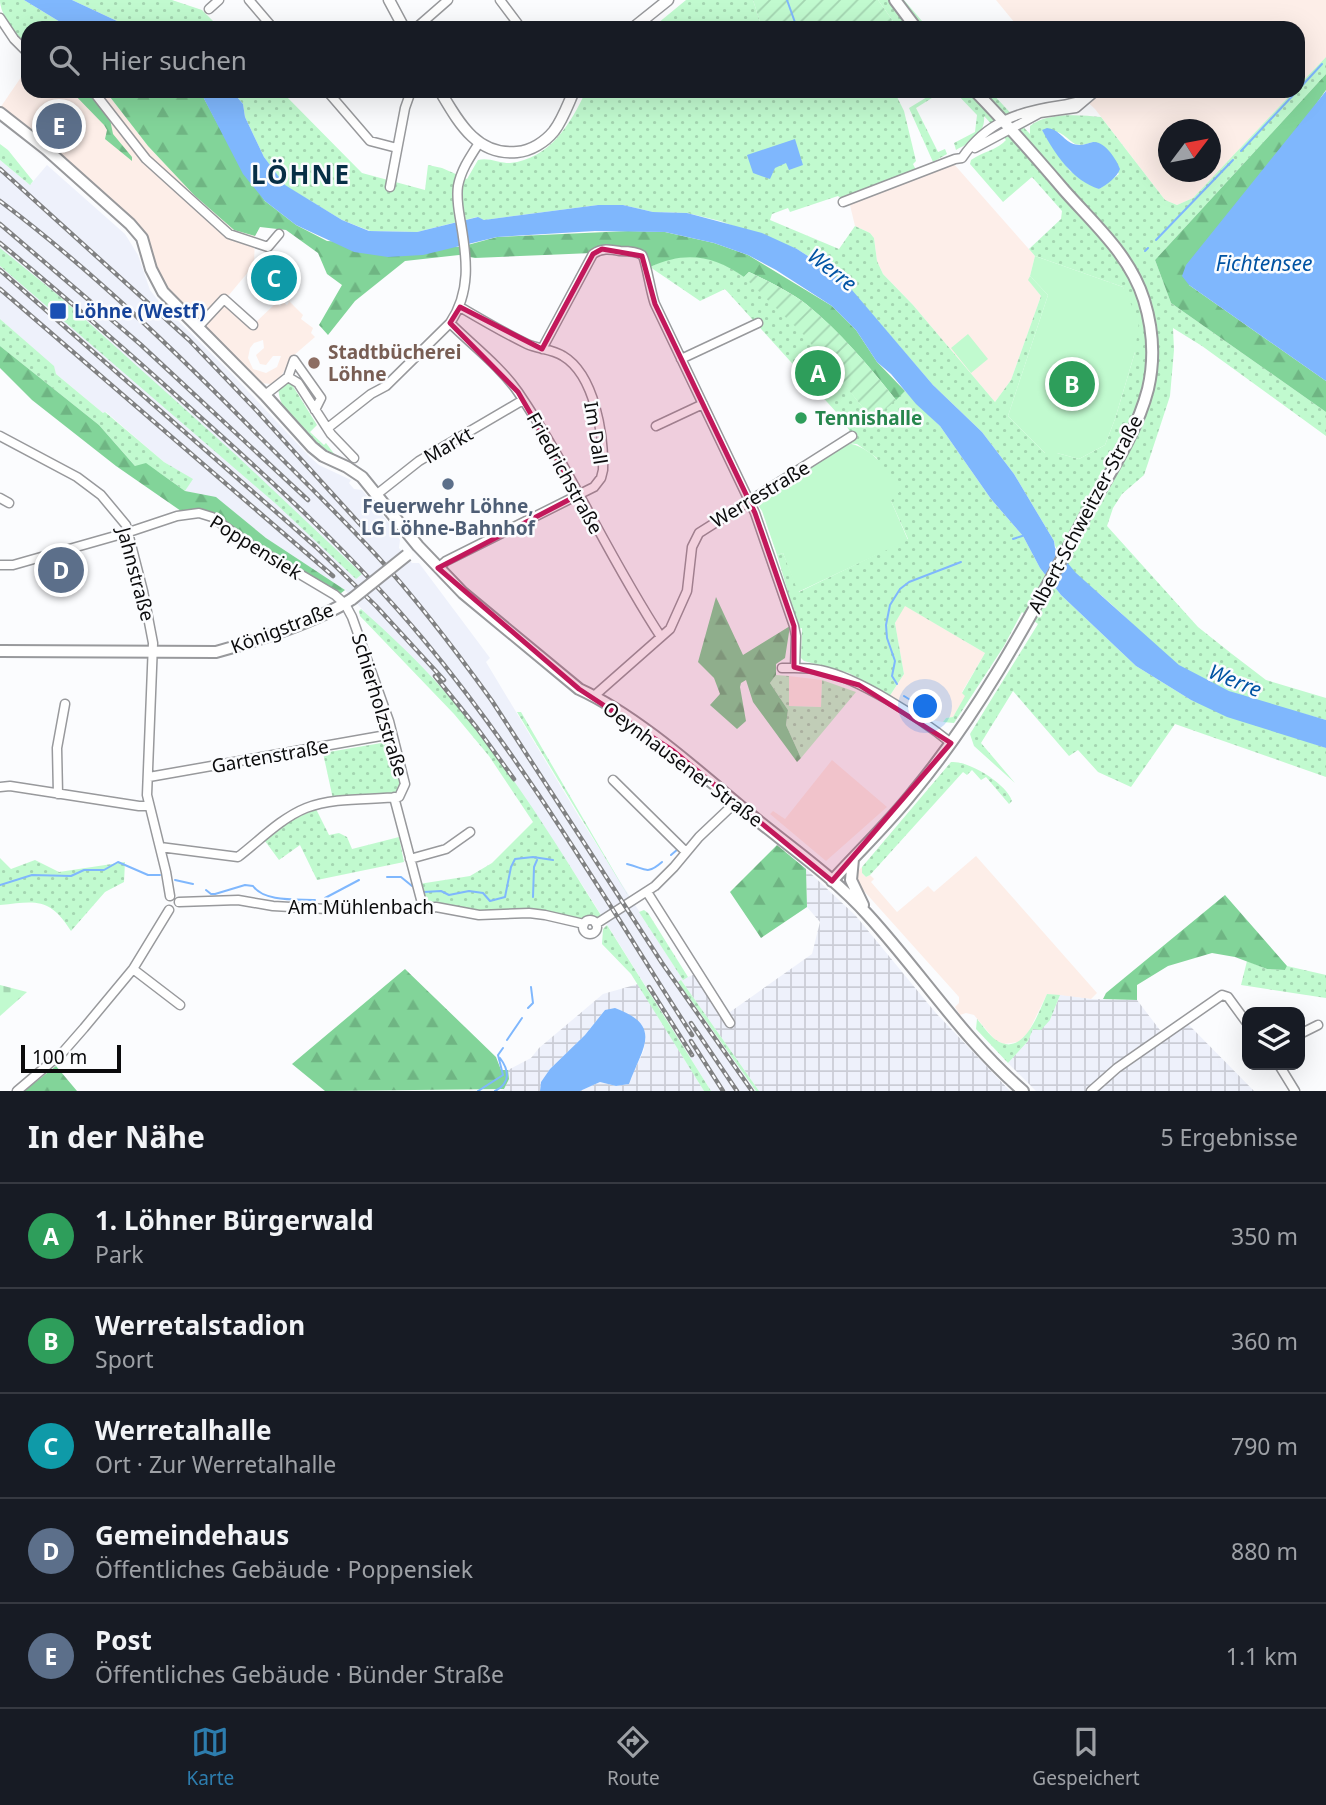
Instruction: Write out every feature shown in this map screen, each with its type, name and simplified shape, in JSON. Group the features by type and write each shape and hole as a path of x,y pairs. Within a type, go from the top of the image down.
{"main road":[{"path":"895,0 911,21"},
{"name":"Albert-Schweitzer-Straße","path":"832,881 914,792 993,680 1118,458 1141,410 1150,376 1152,337 1144,299 1120,253 982,98"},
{"name":"Oeynhausener Straße","path":"0,113 46,149 130,224 142,238 158,284 318,453 354,471 418,546 463,593 579,689 594,696 657,739 832,881 867,913 990,1062 1023,1091"},
{"name":"Königstraße","path":"0,651 216,652 242,645 348,602 418,546"},
{"path":"853,859 851,880 867,913"}],"street":[{"path":"209,9 219,0"},
{"path":"249,0 267,21"},
{"path":"389,0 400,21"},
{"path":"424,21 448,0"},
{"path":"500,0 516,21"},
{"path":"642,21 668,0"},
{"path":"0,18 21,46"},
{"path":"98,98 146,159 229,234 268,247 279,234"},
{"path":"333,98 370,141 397,148"},
{"path":"390,187 409,98"},
{"path":"444,98 462,127 479,143 503,152 522,152 549,136 558,125 571,98"},
{"path":"966,153 1040,113 1072,110 1083,104 1087,98"},
{"path":"843,202 962,158 1003,120 1029,110 1083,101"},
{"path":"329,427 370,394 386,386 450,323 460,307 467,254 457,189 462,172 479,143"},
{"path":"542,349 593,254 603,249 634,252 642,256 646,261 654,304 750,501 794,626 795,667"},
{"path":"198,327 224,299 253,325"},
{"name":"Im Dall","path":"438,568 446,561 594,487 603,470 596,406 578,370 564,356 529,345 460,307"},
{"name":"Friedrichstraße","path":"450,323 492,364 523,401 608,551 661,637"},
{"path":"681,359 758,323"},
{"path":"265,395 288,377 294,360 321,398 315,410"},
{"path":"288,377 298,383 342,447 347,448 354,458"},
{"name":"Markt","path":"376,495 419,461 523,401"},
{"path":"656,426 703,404"},
{"name":"Jahnstraße","path":"0,436 77,477 101,495 129,532 147,608 153,652 148,806 170,896"},
{"name":"Werrestraße","path":"594,696 661,637 674,622 687,591 692,547 699,533 852,436"},
{"path":"0,498 9,503"},
{"name":"Poppensiek","path":"0,565 13,565 177,516 199,513 212,517 249,544 348,602"},
{"name":"Schierholzstraße","path":"160,847 238,857 303,809 320,804 399,797 405,784 392,734 348,602"},
{"path":"782,667 820,670 859,685 951,743"},
{"path":"58,794 57,747 65,704"},
{"name":"Gartenstraße","path":"149,778 392,734"},
{"path":"613,780 686,852"},
{"path":"0,787 10,786 148,806"},
{"path":"394,797 423,907"},
{"path":"730,1023 647,892 736,802"},
{"path":"410,859 446,849 470,832"},
{"name":"Am Mühlenbach","path":"178,902 238,900 307,908 405,909 436,906 479,915 529,913 584,924 584,929 589,934 596,931 596,924 647,892"},
{"path":"18,1091 63,1052 133,969 169,910 177,908 178,902 170,896 164,902 169,910"},
{"path":"133,969 180,1005"},
{"path":"1091,1091 1117,1068 1222,995 1228,997 1242,1016"},
{"path":"1305,1032 1318,1025"},
{"path":"1282,1070 1294,1091"}],"highlighted area":[{"path":"602,249 642,256 655,304 755,513 794,626 794,667 859,685 951,743 832,881 672,750 579,689 438,568 578,495 518,392 450,323 460,307 542,349 593,254"}],"shaded area":[{"path":"996,0 1326,0 1326,57 1305,79 1305,21 1013,21"},
{"path":"21,77 21,98 111,98 148,146 194,195 234,230 255,236 254,265 229,295 222,299 252,326 277,302 280,306 283,302 287,305 287,299 303,315 301,319 313,328 311,333 315,337 293,356 280,378 271,384 260,383 166,288 157,274 148,242 132,218 0,108","holes":["263,340 264,348 256,355 260,364 266,365 273,356 281,356 277,367 266,373 253,369 248,358 254,343"]},
{"path":"1083,98 1287,98 1221,168 1221,119 1158,119 1158,182 1208,182 1193,198 1177,205 1165,200 1095,109"},
{"path":"0,160 30,185 47,165 125,234 138,255 150,290 160,303 310,457 319,465 351,480 349,483 354,489 362,490 392,527 400,540 399,548 412,563 419,563 490,658 486,662 581,820 683,980 678,983 756,1091 711,1091 583,886 509,775 345,590 266,538 216,498 185,491 192,479 164,462 106,412 103,413 56,374 53,366 0,319"},
{"path":"953,163 1035,256 1029,280 1041,296 1011,380 995,402 913,305 883,274 877,261 874,238 855,226 849,201"},
{"path":"904,605 985,653 962,692 966,696 953,717 946,718 943,722 925,719 889,697 904,674 895,623"},
{"path":"789,676 822,680 821,707 789,706"},
{"path":"832,760 887,807 826,861 770,814 773,811 785,819"},
{"path":"976,856 1097,993 1091,999 1047,994 1028,1033 1018,1042 1004,1044 995,1040 974,1015 960,1015 955,1007 959,1003 959,997 855,881 855,874 862,867 862,873 874,879 871,882 897,912 928,886 934,892"},
{"path":"806,869 856,916 935,1012 1010,1091 759,1091 681,980 702,971 730,1012 812,954 820,922 807,907"},
{"path":"638,984 704,1091 580,1091 600,1082 616,1086 628,1084 644,1050 645,1031 605,1010 585,1035 550,1069 541,1082 540,1091 499,1091 504,1089 509,1079 508,1070 531,1058 539,1048 603,994"},
{"path":"1060,995 1137,1000 1166,1038 1187,1023 1254,1091 1036,1091 1008,1063 1028,1041 1033,1028 1050,1020"}],"green space":[{"path":"0,0 24,0 58,21 21,21 21,38 10,25"},
{"path":"72,0 172,0 202,10 213,21 117,21"},
{"path":"686,0 753,0 760,21 660,21"},
{"path":"753,0 878,0 893,21 760,21"},
{"path":"878,0 904,0 922,21 893,21"},
{"path":"1326,57 1326,74 1305,97 1305,79"},
{"path":"1326,74 1326,90 1189,285 1326,381 1326,412 1171,303 1155,260"},
{"path":"78,98 92,98 110,119 113,134 132,157 132,161 105,139 107,130"},
{"path":"111,98 204,98 265,201 296,225 327,241 460,247 497,237 628,231 665,232 714,243 748,255 832,306 856,330 877,362 905,391 896,400 842,338 819,315 793,295 749,272 744,277 721,264 698,258 675,259 650,267 635,254 475,258 459,255 405,261 355,301 328,335 319,325 342,285 327,274 318,253 286,230 260,227 255,236 234,230 194,195 148,146"},
{"path":"238,98 288,98 362,173 425,190 428,165 467,179 478,160 510,163 537,155 566,127 582,98 898,98 904,111 916,161 913,164 919,176 842,199 838,196 790,212 788,208 772,214 770,220 839,249 855,226 870,233 874,238 877,261 883,274 913,305 995,402 1011,380 1041,296 1028,280 1030,276 1048,295 1008,416 1045,453 1079,459 1105,445 1135,352 1123,287 1035,256 1029,249 1061,219 1062,211 1032,177 1003,202 970,164 971,160 1006,140 984,116 980,132 972,141 956,150 954,143 975,132 977,115 961,98 997,98 1030,134 1030,126 1045,118 1101,117 1165,200 1177,205 1193,198 1208,182 1221,182 1221,168 1287,98 1304,98 1155,260 1171,303 1326,412 1326,436 1173,328 1170,396 1144,475 1122,494 1113,508 1107,526 1198,627 1232,654 1266,680 1326,698 1326,720 1211,684 1177,664 1158,648 1066,564 1014,474 982,432 933,385 852,291 825,267 797,249 720,221 687,213 653,212 623,205 598,205 484,220 477,217 417,232 370,231 342,220 284,185 264,157 245,117 243,104","holes":["1042,130 1060,133 1077,145 1093,142 1119,174 1099,189 1070,171"]},
{"path":"925,98 932,98 916,108 938,152 945,149 947,154 933,162 909,108"},
{"path":"0,144 33,181 30,185 0,160"},
{"path":"0,248 58,295 236,455 362,574 356,579 275,503 0,266"},
{"path":"686,256 707,258 730,268 753,283 798,327 873,420 905,391 940,426 991,499 1023,536 1040,568 1061,595 1136,666 1191,700 1326,748 1326,777 1175,724 1131,787 1098,772 1078,750 1069,756 1013,691 981,743 1015,783 974,746 970,734 1038,624 1022,612 1004,646 954,723 943,722 946,718 953,717 965,696 962,693 985,653 905,606 895,623 904,674 889,697 849,673 804,661 801,658 802,628 799,629 777,555 783,553 799,592 908,539 891,501 877,458 857,444 846,443 854,437 837,413 725,289 700,301 650,267 665,260"},
{"path":"1035,256 1123,287 1139,321 1135,352 1105,445 1079,459 1045,453 1008,416 1048,295 1030,276"},
{"path":"749,272 793,295 819,314 854,349 896,400 873,420 803,334 744,277"},
{"path":"0,319 54,366 56,374 103,413 164,462 193,479 185,491 157,471 136,467 99,425 0,346"},
{"path":"968,334 988,359 971,373 951,348"},
{"path":"0,346 99,425 135,466 146,463 185,491 216,497 266,538 345,590 340,594 208,512 181,511 116,466 32,400 0,368"},
{"path":"285,382 291,383 317,425 310,432 324,445 326,443 335,455 306,435 289,415 279,395 279,386"},
{"path":"846,443 871,454 902,489 891,501 908,540 798,592 783,553 777,555 762,511 755,501"},
{"path":"716,597 743,655 790,626 785,658 776,664 776,675 770,683 788,710 786,725 801,758 797,762 753,702 746,680 740,687 746,721 737,729 710,705 720,694 714,678 698,662"},
{"path":"361,609 429,674 483,739 525,797 602,917 583,920 476,912 428,904 423,900 419,884 470,876 492,863 533,822 489,756 454,714 360,616"},
{"path":"776,675 789,676 789,706 821,707 822,680 856,692 801,758 786,725 788,710 770,683"},
{"path":"517,712 521,712 630,899"},
{"path":"393,741 403,783 398,794 333,799 323,753"},
{"path":"951,762 967,765 986,774 1003,787 1012,801 1009,804 986,777 981,780 972,770 967,775 963,772 866,877 862,873 862,867"},
{"path":"316,809 329,835 339,833 347,837 352,849 399,837 404,862 317,880 300,845 279,860 265,841 292,820"},
{"path":"777,845 806,869 807,907 761,938 730,892"},
{"path":"0,858 11,869 35,860 59,872 125,862 124,882 105,892 71,931 56,912 41,904 0,905"},
{"path":"1225,895 1287,966 1285,970 1267,969 1235,957 1212,953 1168,966 1137,985 1137,1000 1103,999 1106,993"},
{"path":"644,910 688,977 683,980 639,912"},
{"path":"607,925 711,1091 704,1091 631,974 602,944 603,929"},
{"path":"1247,961 1267,969 1285,970 1287,966 1326,975 1326,998 1241,985"},
{"path":"405,969 496,1057 501,1070 508,1070 509,1079 504,1089 325,1091 292,1064"},
{"path":"681,980 759,1091 756,1091 678,982"},
{"path":"0,985 27,992 0,1016"},
{"path":"1047,994 1060,995 1050,1020 1041,1030 1033,1029 1028,1041 1008,1063 976,1029 977,1019 996,1040 1006,1044 1015,1043 1035,1021"},
{"path":"56,1066 77,1091 24,1091"}],"water":[{"path":"24,0 72,0 117,21 58,21"},
{"name":"Fichtensee","path":"1326,91 1326,381 1189,285 1182,276 1186,265"},
{"path":"204,98 238,98 243,104 245,117 264,157 285,185 342,220 369,231 417,232 478,217 484,220 598,205 623,205 653,212 687,213 762,233 797,249 825,267 852,290 933,385 982,432 1014,474 1054,541 1055,548 1076,573 1179,665 1229,691 1326,720 1326,748 1227,717 1191,700 1136,666 1061,595 1040,568 1023,536 991,499 940,426 877,362 856,330 832,306 748,255 714,243 665,232 595,231 497,237 423,255 388,257 354,252 296,225 265,201 243,174"},
{"path":"1047,128 1074,144 1093,142 1102,145 1116,161 1119,172 1099,189 1081,180 1052,148 1042,130"},
{"path":"795,139 803,165 789,170 786,163 775,168 770,179 753,173 747,155"},
{"path":"615,1008 640,1022 644,1030 643,1049 629,1084 616,1086 600,1082 580,1091 540,1091 541,1082 550,1069 585,1035 605,1010"}],"waterway":[{"path":"787,0 794,21"},
{"path":"1305,82 1322,64"},
{"path":"1241,151 1290,98"},
{"path":"1156,240 1233,160"},
{"path":"1145,251 1148,248"},
{"path":"1013,539 1025,535"},
{"path":"897,684 892,676 895,661 887,638 886,625 890,605 900,589 909,582 961,562"},
{"path":"904,696 912,701"},
{"path":"671,855 678,849"},
{"path":"424,892 441,891 449,895 469,891 483,893 490,901 505,897 515,859 533,857 553,860"},
{"path":"533,897 534,867 537,860"},
{"path":"0,885 32,875 71,876 84,870 104,870 118,862 148,875 160,875"},
{"path":"627,864 649,870 662,862"},
{"path":"387,877 401,877 412,886"},
{"path":"175,880 193,884"},
{"path":"325,898 359,880"},
{"path":"206,890 215,894 245,885 253,886 265,895 273,897 315,900"},
{"path":"528,1008 533,1003 531,987"},
{"path":"507,1040 522,1018"},
{"path":"478,1091 503,1075 498,1055 503,1048"},
{"path":"495,1091 504,1084 507,1076 500,1058"}],"railway":[{"path":"0,169 189,340 369,534"},
{"path":"0,201 101,284 165,343 333,510 408,591 492,701 662,963 752,1091"},
{"path":"0,224 140,344 308,500"},
{"path":"0,243 119,344 250,462 339,547 396,608 460,686 530,783 692,1035"},
{"path":"0,270 316,547 376,606 444,680"},
{"path":"0,289 333,576"},
{"path":"435,676 514,779"},
{"path":"649,987 692,1055"},
{"path":"691,1023 737,1091"},
{"path":"691,1041 723,1091"}],"place":[{"name":"Post","path":"59,126"},
{"name":"Werretalhalle","path":"274,278"},
{"name":"Löhne (Westf)","path":"58,311"},
{"name":"Stadtbücherei Löhne","path":"314,363"},
{"name":"1. Löhner Bürgerwald","path":"818,373"},
{"name":"Werretalstadion","path":"1072,384"},
{"name":"Tennishalle","path":"801,418"},
{"name":"Feuerwehr Löhne, LG Löhne-Bahnhof","path":"448,484"},
{"name":"Gemeindehaus","path":"61,570"}],"district":[{"name":"LÖHNE","path":"301,175"}],"water label":[{"name":"Werre","path":"832,270"},
{"name":"Werre","path":"1235,681"}]}
